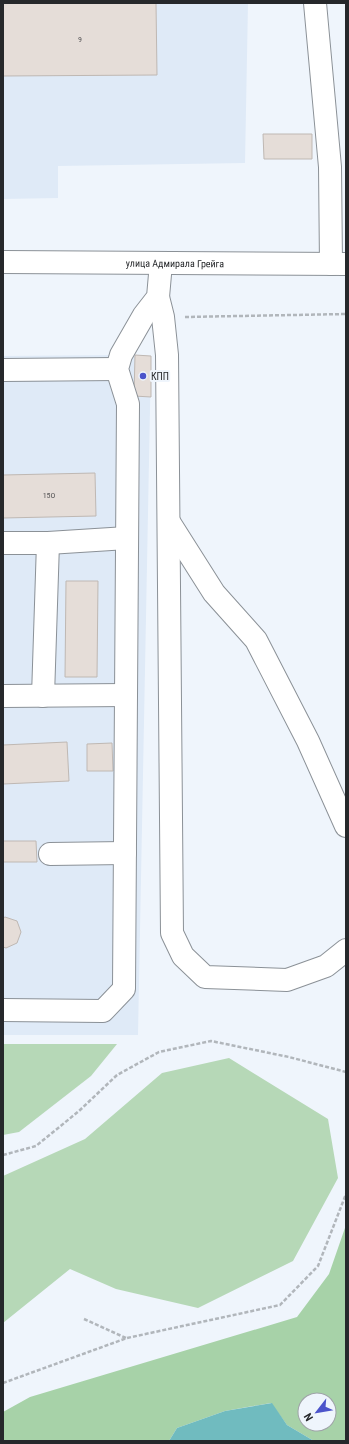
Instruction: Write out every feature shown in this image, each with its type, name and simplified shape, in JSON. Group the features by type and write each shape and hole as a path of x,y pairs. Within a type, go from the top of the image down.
{"street":[{"path":"316,3 338,264"},
{"name":"улица Адмирала Грейга","path":"3,262 338,264"},
{"path":"161,263 160,307 167,355 172,933 183,956 205,977 287,980 326,966 346,950"},
{"path":"3,1010 103,1011 124,989 128,404 117,370 121,355 144,315 160,307"},
{"path":"3,370 117,370"},
{"path":"169,522 214,593 256,640 308,741 346,826"},
{"path":"3,543 48,543 127,538"},
{"path":"43,696 48,543"},
{"path":"3,696 126,695"},
{"path":"50,854 125,853"}],"path":[{"path":"160,307 346,314"},
{"path":"3,1155 36,1146 79,1111 117,1076 159,1052 211,1041 288,1057 346,1072"},
{"path":"3,1383 127,1338 280,1306 318,1266 346,1194"},
{"path":"84,1319 127,1338"}],"shaded area":[{"path":"3,3 248,3 245,163 58,166 58,198 3,199"},
{"path":"3,356 151,356 138,1035 3,1035"}],"green space":[{"path":"3,1044 117,1044 91,1076 19,1132 3,1135"},
{"path":"229,1058 328,1119 338,1178 293,1261 198,1308 116,1289 70,1269 3,1323 3,1176 85,1139 162,1073"},
{"path":"346,1225 346,1441 314,1441 299,1432 337,1432 337,1392 297,1392 297,1431 287,1425 271,1403 225,1411 177,1428 169,1441 4,1441 3,1412 30,1397 297,1317 329,1274"}],"water":[{"path":"272,1403 287,1425 314,1441 169,1441 177,1428 225,1411"}],"building":[{"path":"3,3 156,3 157,75 3,76"},
{"path":"263,134 312,134 312,159 264,159"},
{"name":"КПП","path":"135,355 151,356 151,397 134,396"},
{"path":"95,473 96,516 3,518 3,475"},
{"path":"66,581 98,581 97,677 65,677"},
{"path":"67,742 69,781 3,784 3,745"},
{"path":"112,743 113,771 87,771 87,744"},
{"path":"3,841 36,841 37,862 3,862"},
{"path":"5,917 17,921 21,932 17,943 6,948 3,947 3,918"}],"place":[{"name":"КПП","path":"143,376"}]}
